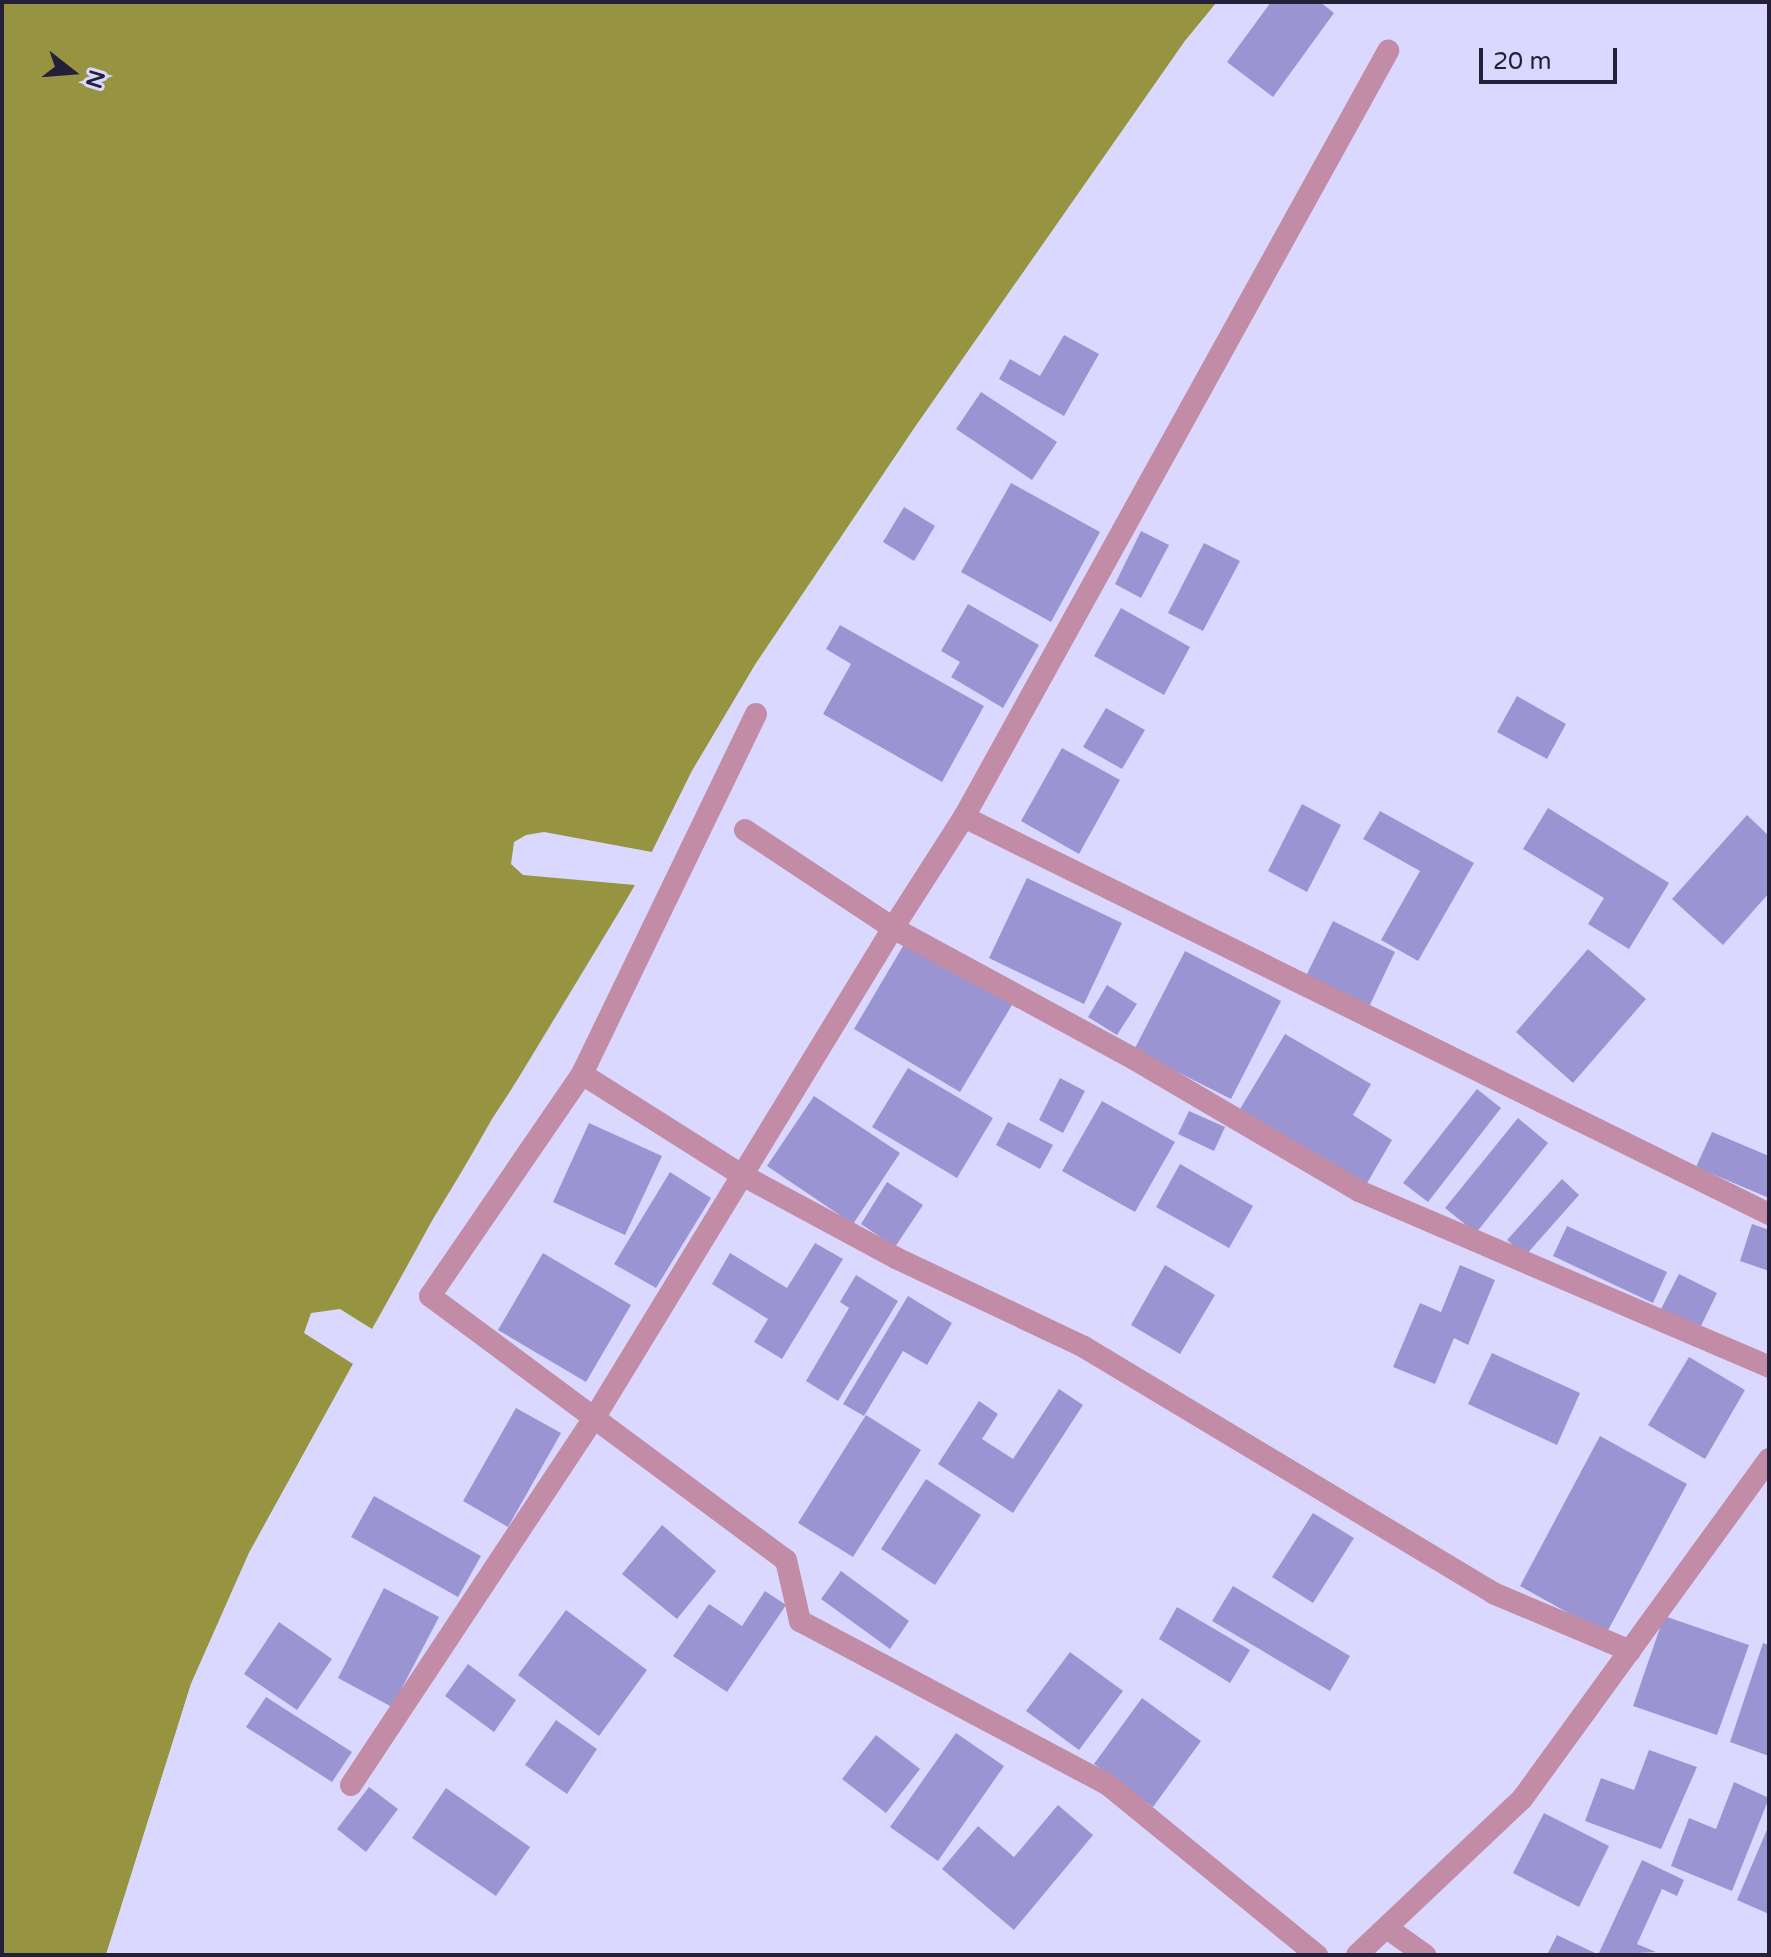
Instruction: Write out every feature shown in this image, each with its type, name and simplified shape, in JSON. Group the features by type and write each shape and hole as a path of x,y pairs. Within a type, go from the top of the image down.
{"street":[{"path":"351,1785 593,1420 964,817 1388,51"},
{"path":"756,714 582,1074 430,1296 593,1420 786,1560 800,1621 1107,1784 1317,1955"},
{"path":"964,817 1769,1214"},
{"path":"745,830 893,928 1134,1059 1359,1191 1769,1367"},
{"path":"582,1074 742,1175 896,1258 1084,1347 1493,1593 1630,1651"},
{"path":"1357,1955 1522,1799 1769,1459"},
{"path":"1387,1928 1425,1955"}],"shaded area":[{"path":"2,2 1217,2 1185,41 913,430 755,665 692,771 636,884 433,1219 249,1553 191,1684 106,1955 2,1955"}],"pier":[{"path":"1217,2 1220,4 1188,43 917,432 758,667 696,773 639,886 437,1221 253,1555 194,1686 110,1955 106,1955 191,1684 249,1553 353,1364 304,1333 311,1313 340,1309 372,1329 492,1119 565,1007 635,885 523,875 511,864 514,842 526,835 544,832 652,852 692,771 755,665 913,430 1185,41"}],"building":[{"path":"1271,2 1320,2 1334,13 1273,97 1227,62"},
{"path":"1064,335 1099,354 1064,416 999,379 1010,359 1040,376"},
{"path":"981,392 1057,442 1032,480 956,429"},
{"path":"1011,483 1100,532 1051,622 961,572"},
{"path":"904,507 935,526 914,561 883,542"},
{"path":"1141,531 1169,545 1141,598 1115,584"},
{"path":"1204,543 1240,561 1203,631 1168,613"},
{"path":"968,604 1039,645 1003,708 951,677 960,662 941,651"},
{"path":"1121,608 1190,647 1164,695 1094,656"},
{"path":"840,625 984,706 942,782 823,714 851,664 826,649"},
{"path":"1517,696 1566,724 1547,759 1497,732"},
{"path":"1106,708 1145,730 1122,769 1083,747"},
{"path":"1062,748 1120,780 1079,854 1021,821"},
{"path":"1302,804 1341,825 1307,892 1268,871"},
{"path":"1548,808 1669,883 1629,949 1588,924 1604,898 1523,849"},
{"path":"1380,811 1474,863 1418,961 1381,940 1420,871 1363,839"},
{"path":"1747,815 1769,836 1769,893 1723,945 1672,899"},
{"path":"1027,878 1122,923 1084,1004 989,958"},
{"path":"1333,921 1395,952 1367,1011 1304,980"},
{"path":"906,941 1012,1005 960,1092 854,1029"},
{"path":"1588,949 1646,999 1573,1083 1516,1032"},
{"path":"1185,951 1281,1001 1231,1099 1134,1050"},
{"path":"1107,985 1137,1004 1117,1035 1088,1017"},
{"path":"1285,1034 1371,1084 1353,1115 1392,1140 1363,1190 1237,1114"},
{"path":"908,1068 993,1118 957,1178 872,1127"},
{"path":"1060,1078 1085,1091 1063,1133 1039,1120"},
{"path":"1477,1089 1501,1108 1428,1202 1403,1183"},
{"path":"814,1096 900,1153 853,1224 767,1166"},
{"path":"1102,1101 1175,1142 1135,1212 1062,1171"},
{"path":"1189,1111 1225,1127 1214,1151 1178,1134"},
{"path":"1518,1118 1548,1143 1476,1233 1445,1208"},
{"path":"1008,1122 1053,1145 1040,1169 996,1145"},
{"path":"589,1123 662,1156 625,1235 553,1202"},
{"path":"1712,1132 1769,1156 1769,1198 1696,1167"},
{"path":"1180,1164 1253,1206 1229,1248 1156,1207"},
{"path":"670,1172 711,1198 656,1288 614,1264"},
{"path":"1562,1179 1579,1195 1525,1256 1507,1240"},
{"path":"887,1182 923,1205 895,1247 861,1224"},
{"path":"1752,1224 1769,1230 1769,1271 1740,1261"},
{"path":"1567,1226 1667,1272 1653,1303 1553,1256"},
{"path":"815,1243 843,1259 782,1359 754,1342 768,1319 712,1284 730,1253 787,1288"},
{"path":"543,1253 631,1305 586,1382 498,1330"},
{"path":"1165,1265 1215,1295 1180,1354 1131,1325"},
{"path":"1460,1265 1495,1280 1468,1345 1454,1338 1435,1384 1393,1367 1420,1303 1441,1312"},
{"path":"1679,1274 1717,1293 1699,1330 1660,1311"},
{"path":"856,1275 898,1301 838,1401 806,1381 849,1308 840,1302"},
{"path":"908,1296 952,1323 927,1365 903,1351 864,1416 843,1404"},
{"path":"1492,1353 1580,1393 1557,1445 1468,1404"},
{"path":"1689,1357 1745,1390 1705,1459 1648,1425"},
{"path":"1059,1389 1083,1405 1013,1513 938,1464 979,1401 998,1414 982,1439 1013,1459"},
{"path":"516,1408 561,1433 508,1527 463,1501"},
{"path":"866,1415 921,1450 853,1557 798,1523"},
{"path":"1600,1436 1687,1484 1606,1634 1520,1586"},
{"path":"926,1479 981,1515 935,1585 881,1549"},
{"path":"374,1496 481,1556 458,1597 351,1537"},
{"path":"1313,1513 1354,1538 1313,1603 1272,1577"},
{"path":"662,1525 716,1571 677,1619 622,1574"},
{"path":"841,1571 909,1621 890,1649 821,1599"},
{"path":"1233,1586 1350,1656 1330,1691 1212,1621"},
{"path":"384,1588 439,1617 392,1707 338,1678"},
{"path":"765,1591 786,1605 727,1692 673,1656 709,1604 742,1626"},
{"path":"1177,1607 1250,1650 1230,1683 1159,1639"},
{"path":"566,1610 647,1670 599,1736 518,1675"},
{"path":"1664,1616 1749,1645 1717,1735 1633,1706"},
{"path":"279,1622 332,1659 297,1710 244,1674"},
{"path":"1763,1643 1769,1645 1769,1756 1730,1742"},
{"path":"1070,1652 1123,1691 1079,1750 1026,1711"},
{"path":"468,1664 516,1700 494,1732 445,1696"},
{"path":"266,1697 352,1752 332,1782 246,1727"},
{"path":"1142,1698 1201,1741 1153,1807 1094,1764"},
{"path":"556,1720 597,1749 567,1794 525,1765"},
{"path":"956,1733 1004,1766 938,1861 890,1827"},
{"path":"876,1735 920,1769 886,1813 842,1779"},
{"path":"1649,1750 1697,1767 1661,1849 1585,1821 1601,1778 1634,1790"},
{"path":"1734,1782 1769,1798 1732,1891 1671,1866 1689,1818 1716,1829"},
{"path":"369,1787 398,1809 366,1852 337,1829"},
{"path":"446,1788 530,1847 496,1896 412,1838"},
{"path":"1058,1805 1093,1835 1014,1930 942,1869 978,1826 1014,1857"},
{"path":"1544,1813 1609,1846 1579,1907 1513,1873"},
{"path":"1769,1825 1769,1914 1737,1900"},
{"path":"1642,1860 1684,1880 1677,1896 1662,1889 1637,1944 1656,1952 1598,1955"},
{"path":"1557,1935 1595,1953 1594,1955 1547,1955"}]}
